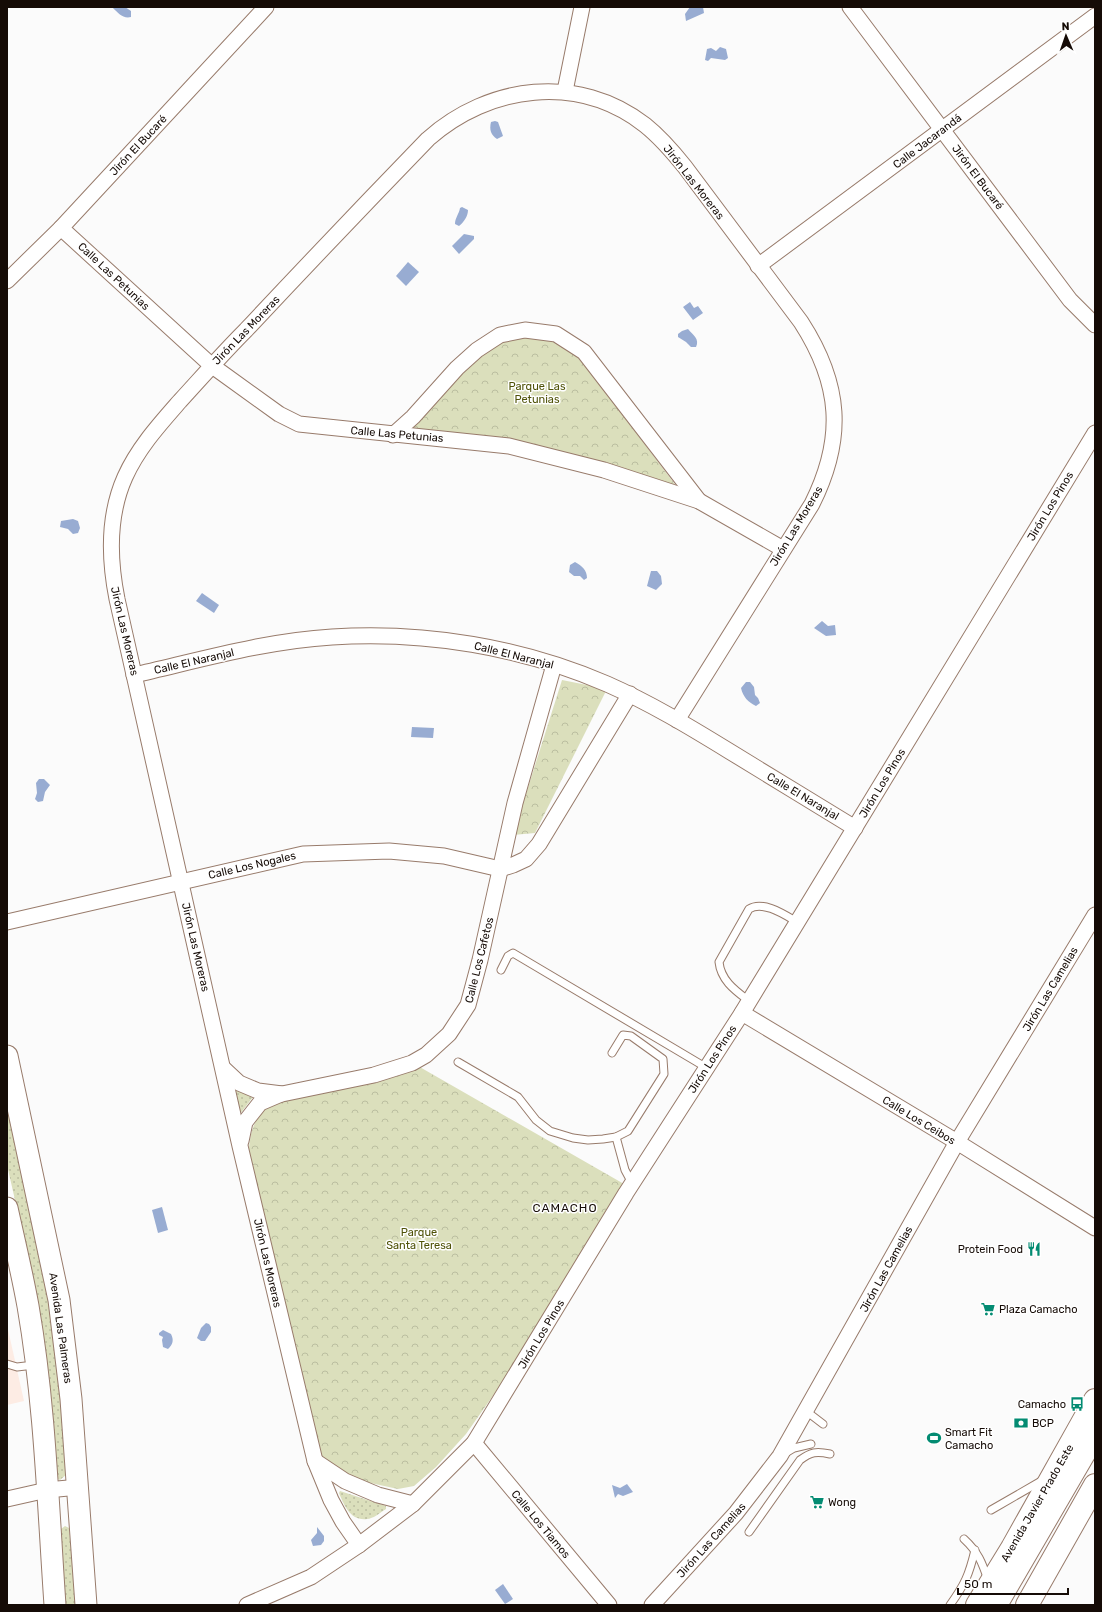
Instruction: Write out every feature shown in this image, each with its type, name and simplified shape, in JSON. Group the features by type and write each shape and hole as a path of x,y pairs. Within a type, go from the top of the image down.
{"main road":[{"name":"Avenida Las Palmeras","path":"7,1056 59,1300 71,1398 86,1605"},
{"path":"7,1208 28,1305 36,1365 55,1605"},
{"name":"Avenida Javier Prado Este","path":"977,1605 1054,1474 1095,1400"},
{"path":"996,1605 1095,1435"},
{"path":"1010,1605 1095,1463"},
{"path":"1027,1605 1095,1485"},
{"path":"50,1533 54,1526 61,1522 68,1522 76,1525 81,1530"}],"street":[{"name":"Jirón El Bucaré","path":"7,281 61,228 266,7"},
{"path":"565,91 582,7"},
{"name":"Jirón El Bucaré","path":"850,7 1070,300 1095,325"},
{"name":"Calle Jacarandá","path":"758,266 1095,16"},
{"name":"Jirón Las Moreras","path":"359,1545 343,1522 331,1500 315,1461 240,1146 224,1069 117,599 111,560 114,520 118,498 125,478 140,449 212,366 438,130 472,108 497,98 534,92 565,91 594,99 620,110 645,125 685,167 758,266 802,322 812,340 827,374 834,406 834,437 827,470 812,504 677,720"},
{"name":"Calle Las Petunias","path":"61,228 212,366 279,414 299,424 446,438 509,446 604,470 699,501 783,549"},
{"path":"393,434 413,416 457,368 477,350 500,335 526,330 556,334 584,352 699,501"},
{"name":"Jirón Los Pinos","path":"247,1605 311,1577 359,1545 413,1504 474,1443 632,1184 746,1007 1095,433"},
{"name":"Calle El Naranjal","path":"134,674 270,644 325,637 368,636 433,639 497,649 554,664 588,676 630,694 677,720 855,828"},
{"name":"Calle Los Cafetos","path":"240,1146 245,1122 260,1103 282,1094 374,1074 412,1063 426,1055 449,1034 468,1005 480,960 515,803 554,664"},
{"path":"500,869 526,859 539,844 630,694"},
{"name":"Calle Los Nogales","path":"7,922 303,854 397,851 444,856 500,869"},
{"name":"Jirón Las Camelias","path":"652,1605 736,1513 780,1456 957,1142 1095,915"},
{"name":"Calle Los Ceibos","path":"746,1007 1095,1228"},
{"name":"Calle Los Cafetos","path":"224,1069 239,1083 258,1091 282,1094"},
{"name":"Calle Los Tiamos","path":"474,1443 609,1605"},
{"path":"315,1461 345,1481 378,1495 413,1504"},
{"path":"7,1499 47,1490 78,1487"}],"lane":[{"path":"746,1007 729,985 720,968 719,962 749,909 757,907 776,910 797,922"},
{"path":"500,970 508,956 513,953 707,1068"},
{"path":"458,1062 518,1097 536,1120 550,1131 573,1138 588,1140 616,1137 628,1131 664,1074 663,1059 631,1036 623,1035 612,1053"},
{"path":"616,1137 625,1170 632,1184"},
{"path":"7,1364 16,1368 36,1365"},
{"path":"806,1411 823,1424"},
{"path":"780,1456 794,1448 811,1444"},
{"path":"749,1532 800,1460 809,1453 822,1452 830,1454"},
{"path":"991,1510 1019,1492 1054,1474"},
{"path":"964,1539 975,1550 983,1564 990,1584"},
{"path":"950,1605 962,1589 970,1573 975,1550"}],"shaded area":[{"path":"7,1325 24,1401 7,1405"}],"green space":[{"name":"Parque Las Petunias","path":"524,337 552,340 577,354 680,491 411,428 463,371 501,341"},
{"path":"562,680 607,689 535,833 513,835"},
{"name":"Parque Santa Teresa","path":"418,1066 624,1184 504,1380 466,1434 436,1467 414,1486 398,1489 366,1482 336,1470 316,1453 248,1158 252,1129 258,1117 269,1105"},
{"path":"234,1087 253,1097 240,1114"},
{"path":"7,1091 53,1305 62,1389 67,1474 60,1480 54,1477 31,1270 7,1165"},
{"path":"340,1491 386,1506 386,1509 369,1519 361,1519 352,1515 348,1511 339,1493"},
{"path":"65,1526 69,1528 77,1605 62,1605 59,1573 63,1564 61,1529"}],"water":[{"path":"112,7 125,7 131,11 131,17 123,16"},
{"path":"690,7 703,7 704,13 686,21 685,14"},
{"path":"720,47 726,49 728,58 725,60 711,58 708,61 705,60 707,49 711,48 716,51"},
{"path":"491,122 498,122 503,136 497,139 493,136 490,130"},
{"path":"462,207 468,210 468,212 463,223 459,226 455,224 455,222 460,208"},
{"path":"464,234 474,236 474,239 459,254 452,246"},
{"path":"408,262 419,272 406,286 396,276"},
{"path":"690,302 694,308 698,306 703,313 693,320 683,307"},
{"path":"688,329 697,339 696,347 691,347 678,337 678,334"},
{"path":"73,519 78,521 80,528 78,533 73,534 68,529 60,527 61,521"},
{"path":"575,562 585,570 587,578 584,580 580,576 574,576 569,572 570,565"},
{"path":"651,571 657,571 661,576 662,584 656,590 647,586"},
{"path":"202,593 219,605 214,613 196,601"},
{"path":"822,621 828,626 835,625 836,635 826,636 814,628"},
{"path":"746,682 750,682 754,687 755,695 760,703 756,706 748,701 743,694 741,688"},
{"path":"412,727 434,728 433,738 411,737"},
{"path":"39,779 44,779 50,785 45,792 43,801 38,802 35,799 37,793 36,783"},
{"path":"162,1207 168,1230 158,1233 152,1210"},
{"path":"206,1323 211,1327 211,1332 205,1341 201,1341 197,1338 201,1328"},
{"path":"163,1330 171,1334 173,1340 168,1349 163,1347 163,1337 159,1335 159,1333"},
{"path":"627,1484 633,1492 623,1496 618,1494 615,1498 612,1485 620,1488"},
{"path":"317,1527 324,1536 324,1541 321,1545 313,1546 311,1540 317,1533"},
{"path":"503,1584 513,1599 505,1604 495,1590"}],"place":[{"name":"Protein Food","path":"1034,1249"},
{"name":"Plaza Camacho","path":"988,1309"},
{"name":"Camacho","path":"1077,1404"},
{"name":"BCP","path":"1021,1423"},
{"name":"Smart Fit Camacho","path":"934,1438"},
{"name":"Wong","path":"817,1502"}],"district":[{"name":"CAMACHO","path":"565,1208"}]}
